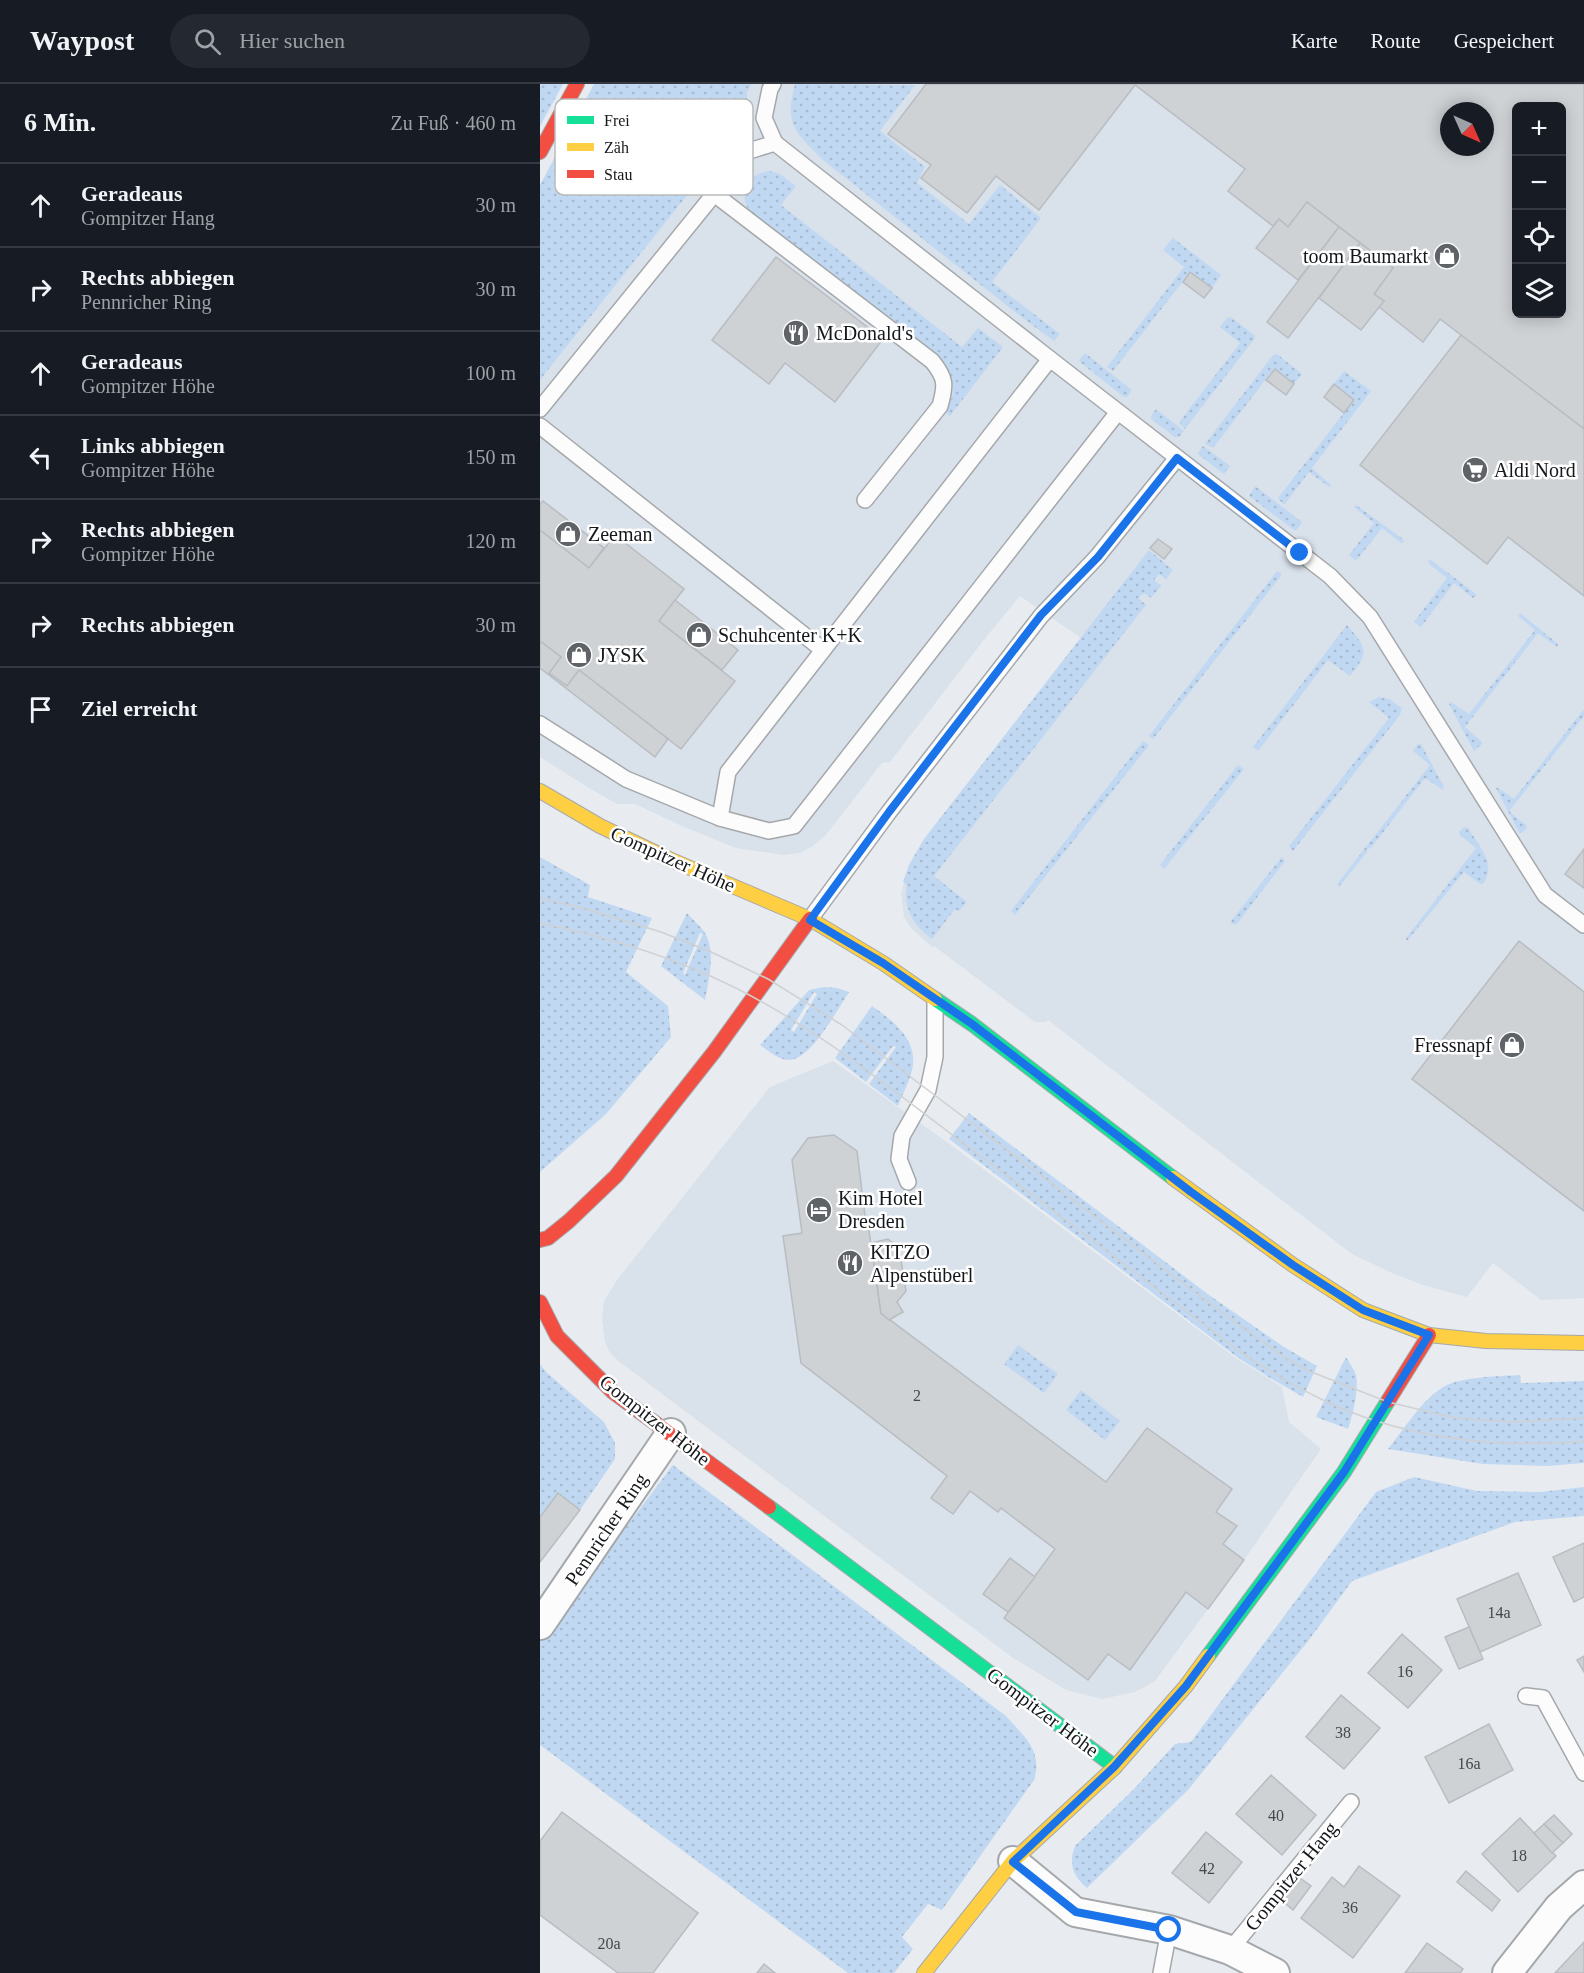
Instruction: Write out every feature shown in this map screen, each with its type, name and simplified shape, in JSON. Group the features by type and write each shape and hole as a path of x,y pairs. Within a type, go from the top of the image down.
{"main road":[{"path":"569,99 577,84"},
{"path":"540,152 555,124"},
{"name":"Gompitzer Höhe","path":"540,791 600,826 669,859 810,920 883,963 972,1024 1186,1188 1346,1300 1363,1310 1429,1335 1358,1452 1323,1502 1186,1686 1114,1767 845,1562 613,1392 557,1335 540,1302"},
{"path":"540,1240 548,1238 569,1221 616,1176 720,1044 810,920"},
{"path":"1429,1335 1486,1341 1584,1343"},
{"path":"924,1973 1013,1862 1114,1767"}],"street":[{"name":"Pennricher Ring","path":"540,1625 671,1434"},
{"name":"Gompitzer Hang","path":"1013,1862 1076,1912 1169,1930 1230,1950 1275,1973"},
{"path":"1507,1973 1559,1907 1584,1885"}],"lane":[{"path":"773,84 764,118 775,143 1330,576 1370,618 1545,895 1584,926"},
{"path":"753,150 775,143"},
{"path":"540,409 711,195"},
{"path":"716,195 932,361 942,374 945,389 940,406 865,500"},
{"path":"720,818 728,772 1050,359"},
{"path":"540,724 626,779 720,818 769,831 794,826 1118,412"},
{"path":"540,426 823,650"},
{"path":"810,920 889,812 1041,615 1098,557 1177,458"},
{"path":"908,1182 899,1159 902,1136 928,1090 935,1057 935,997"},
{"path":"1526,1696 1543,1698 1584,1773"},
{"name":"Gompitzer Hang","path":"1230,1950 1351,1802"},
{"path":"1161,1973 1169,1930"}],"shaded area":[{"path":"540,84 563,84 540,126"},
{"path":"594,84 752,84 747,92 747,99 586,99"},
{"path":"752,84 1584,84 1584,1298 1541,1300 1493,1263 1467,1297 1423,1285 1352,1254 1048,1020 1035,1022 934,946 932,947 911,928 904,917 901,893 909,866 924,839 1081,638 1020,596 890,762 882,763 825,836 800,853 783,855 736,848 635,804 617,804 540,757 540,380 687,195 753,195 753,99 747,99 747,92"},
{"path":"795,84 915,85 880,131 925,167 917,183 969,224 1000,185 1041,218 992,282 1060,334 1054,341 823,160 794,127 791,109"},
{"path":"555,157 555,195 687,195 540,380 540,185"},
{"path":"770,171 780,174 796,186 781,205 962,347 978,328 1003,347 950,416 945,412 952,397 951,378 939,358 752,214 747,207 745,195 753,195 753,178"},
{"path":"1173,238 1221,275 1212,288 1190,272 1113,371 1107,367 1184,267 1163,250"},
{"path":"1231,317 1255,338 1185,429 1180,421 1240,343 1220,327 1227,318"},
{"path":"1085,353 1132,390 1127,397 1080,362 1079,360"},
{"path":"1277,354 1302,374 1294,384 1274,369 1213,448 1205,444 1273,355"},
{"path":"1344,371 1371,391 1312,468 1332,486 1329,487 1309,472 1283,504 1278,498 1354,400 1334,384"},
{"path":"1156,409 1184,431 1179,437 1175,437 1151,419"},
{"path":"1203,446 1230,466 1224,474 1199,455"},
{"path":"1255,486 1302,522 1297,530 1249,496"},
{"path":"1356,505 1404,542 1401,543 1382,528 1356,561 1349,555 1374,523 1354,507"},
{"path":"1149,550 1173,570 1166,579 1159,574 1154,580 1161,586 1151,598 1144,593 1138,598 1146,605 934,876 967,902 959,911 955,909 932,939 915,922 908,909 907,885 903,882 909,865 924,839"},
{"path":"1429,560 1476,596 1473,598 1454,583 1421,627 1414,622 1447,578 1428,563"},
{"path":"1277,571 1281,574 1280,577 1153,739 1149,736"},
{"path":"1520,613 1558,644 1557,647 1538,633 1465,727 1482,742 1474,751 1449,704 1451,702 1469,714 1535,630 1518,616"},
{"path":"1347,625 1364,650 1356,668 1350,676 1328,660 1258,751 1253,747"},
{"path":"1379,697 1389,699 1402,708 1400,715 1293,851 1289,846 1389,718 1369,702"},
{"path":"1584,709 1584,716 1510,810 1527,826 1520,834 1496,788 1514,799"},
{"path":"1143,741 1149,745 1015,915 1011,911"},
{"path":"1419,743 1444,787 1443,790 1425,778 1339,887 1337,884 1430,765 1413,751"},
{"path":"1238,765 1244,769 1164,869 1160,865"},
{"path":"1464,827 1468,828 1485,855 1487,877 1483,884 1480,884 1464,872 1407,941 1406,938 1476,848 1460,835 1459,832"},
{"path":"540,857 590,885 588,897 652,918 626,972 668,1006 671,1037 606,1114 540,1172"},
{"path":"1282,857 1285,861 1236,925 1231,923 1231,921"},
{"path":"687,913 703,930 710,946 711,964 705,1000 661,966","holes":["700,933 703,934 685,975 683,973"]},
{"path":"824,987 849,992 823,1032 807,1051 790,1060 778,1057 760,1045 809,990","holes":["814,992 817,994 794,1032 791,1030"]},
{"path":"872,1006 895,1024 911,1046 912,1070 898,1106 869,1084 896,1047 893,1046 866,1082 835,1058"},
{"path":"833,1061 947,1142 1236,1358 1282,1387 1289,1422 1321,1449 1244,1560 1155,1681 1135,1692 1102,1699 1066,1690 1013,1658 610,1353 605,1342 602,1320 604,1301 617,1280 770,1087"},
{"path":"969,1113 1209,1295 1284,1347 1317,1366 1303,1397 1237,1357 949,1139"},
{"path":"1018,1345 1058,1374 1044,1393 1004,1364"},
{"path":"1346,1357 1357,1381 1355,1402 1348,1429 1316,1417"},
{"path":"540,1364 546,1372 604,1422 615,1443 615,1459 580,1510 558,1493 540,1517"},
{"path":"1520,1375 1521,1383 1584,1381 1584,1463 1547,1466 1483,1464 1388,1449 1420,1408 1443,1387 1469,1379"},
{"path":"1081,1390 1120,1421 1105,1440 1066,1410"},
{"path":"673,1465 1006,1716 1034,1752 1036,1769 1034,1780 942,1910 928,1904 902,1937 913,1949 894,1973 848,1973 540,1745 540,1641"},
{"path":"1414,1477 1477,1491 1540,1492 1584,1487 1584,1516 1515,1522 1352,1581 1309,1640 1188,1790 1087,1888 1078,1879 1073,1869 1072,1858 1075,1846 1134,1789 1175,1744 1191,1742 1376,1492"}],"building":[{"name":"toom Baumarkt","path":"926,84 1584,84 1584,429 1440,319 1423,342 1379,307 1384,301 1374,294 1393,268 1307,202 1288,227 1279,219 1273,226 1228,191 1245,169 1135,85 1039,210 996,176 967,213 921,178 931,165 888,134"},
{"path":"1307,202 1339,227 1298,280 1256,248 1279,219 1288,227"},
{"path":"1339,227 1360,243 1288,338 1267,322"},
{"path":"1360,243 1393,268 1374,294 1384,301 1361,330 1319,298"},
{"name":"McDonald's","path":"776,257 883,339 835,402 785,363 769,384 712,340"},
{"path":"1190,272 1212,288 1204,298 1183,282"},
{"name":"Aldi Nord","path":"1461,335 1584,429 1584,596 1508,537 1487,564 1360,465"},
{"path":"1275,369 1294,384 1286,395 1266,380"},
{"path":"1334,384 1354,400 1344,413 1324,397"},
{"path":"543,501 604,548 589,568 540,530 540,504"},
{"path":"540,530 589,568 615,535 684,589 659,621 735,681 681,749 579,670 567,686 549,673 561,657 540,641"},
{"path":"1158,539 1172,549 1164,559 1150,548"},
{"path":"675,600 738,650 722,670 659,621"},
{"path":"540,641 561,657 549,673 567,686 579,670 668,739 655,757 540,668"},
{"path":"1584,849 1584,888 1565,874"},
{"name":"Fressnapf","path":"1519,941 1584,992 1584,1211 1412,1079"},
{"path":"834,1135 857,1151 881,1313 1106,1482 1147,1428 1232,1489 1216,1512 1237,1526 1223,1544 1244,1560 1208,1609 1186,1592 1130,1670 1108,1654 1088,1680 1004,1618 1055,1549 1001,1508 998,1512 970,1491 953,1514 931,1498 947,1476 801,1363 783,1236 802,1233 792,1160 808,1138"},
{"path":"888,1239 899,1248 906,1291 897,1302 903,1312 889,1320 881,1313 871,1243"},
{"path":"558,1493 580,1510 540,1562 540,1517"},
{"path":"1584,1543 1584,1597 1574,1602 1553,1557"},
{"path":"1010,1558 1035,1577 1008,1612 983,1594"},
{"path":"1518,1573 1541,1625 1480,1652 1457,1599"},
{"path":"1469,1627 1483,1659 1459,1669 1445,1637"},
{"path":"1402,1634 1442,1670 1408,1708 1368,1673"},
{"path":"1584,1656 1584,1672 1577,1660"},
{"path":"1341,1695 1380,1728 1344,1769 1306,1737"},
{"path":"1489,1724 1513,1770 1449,1803 1425,1757"},
{"path":"1271,1775 1316,1815 1282,1855 1236,1814"},
{"path":"562,1812 698,1913 653,1973 618,1973 540,1915 540,1841"},
{"path":"1554,1815 1572,1834 1563,1843 1544,1824"},
{"path":"1520,1818 1556,1856 1518,1892 1482,1854"},
{"path":"1544,1824 1563,1843 1552,1853 1534,1833"},
{"path":"1206,1832 1242,1862 1209,1903 1172,1873"},
{"path":"1359,1866 1400,1896 1353,1958 1301,1918 1332,1877 1344,1887"},
{"path":"1466,1871 1500,1900 1492,1911 1457,1882"},
{"path":"1300,1878 1311,1886 1293,1910 1282,1901"},
{"path":"1584,1942 1584,1973 1555,1973"},
{"path":"1427,1943 1463,1969 1460,1973 1405,1973"},
{"path":"764,1964 775,1973 757,1973"}],"tram line":[{"path":"540,898 586,909 661,932 709,951 768,979 842,1025 1225,1315 1284,1357 1309,1371 1388,1402 1455,1418 1515,1422 1584,1418"},
{"path":"540,923 604,938 667,958 708,975 781,1013 884,1083 1243,1354 1313,1395 1377,1421 1433,1435 1490,1442 1566,1443 1584,1441"}],"traffic: fast":[{"path":"935,999 972,1024 1173,1178"},
{"path":"1208,1656 1344,1472 1388,1401"},
{"path":"769,1507 1115,1767"}],"traffic: slow":[{"path":"540,791 600,826 669,859 810,919 883,963 935,999"},
{"path":"1173,1178 1293,1265 1363,1310 1429,1335 1486,1341 1584,1343"},
{"path":"924,1973 1013,1861 1115,1767 1186,1686 1208,1656"}],"traffic: jam":[{"path":"569,99 577,84"},
{"path":"540,152 555,124"},
{"path":"540,1240 548,1238 569,1221 616,1176 714,1052 810,919"},
{"path":"540,1302 557,1336 613,1392 769,1507"},
{"path":"1388,1401 1429,1335"}],"place":[{"name":"toom Baumarkt","path":"1447,256"},
{"name":"McDonald's","path":"796,333"},
{"name":"Aldi Nord","path":"1475,470"},
{"name":"Zeeman","path":"568,534"},
{"name":"Schuhcenter K+K","path":"699,635"},
{"name":"JYSK","path":"579,655"},
{"name":"Fressnapf","path":"1512,1045"},
{"name":"Kim Hotel Dresden","path":"819,1210"},
{"name":"KITZO Alpenstüberl","path":"850,1263"}],"route":[{"path":"1169,1930 1076,1912 1013,1862 1114,1767 1186,1686 1358,1452 1429,1335 1363,1310 1293,1265 1191,1192 935,997 810,920 889,812 1041,615 1098,557 1177,458 1300,553"}]}
